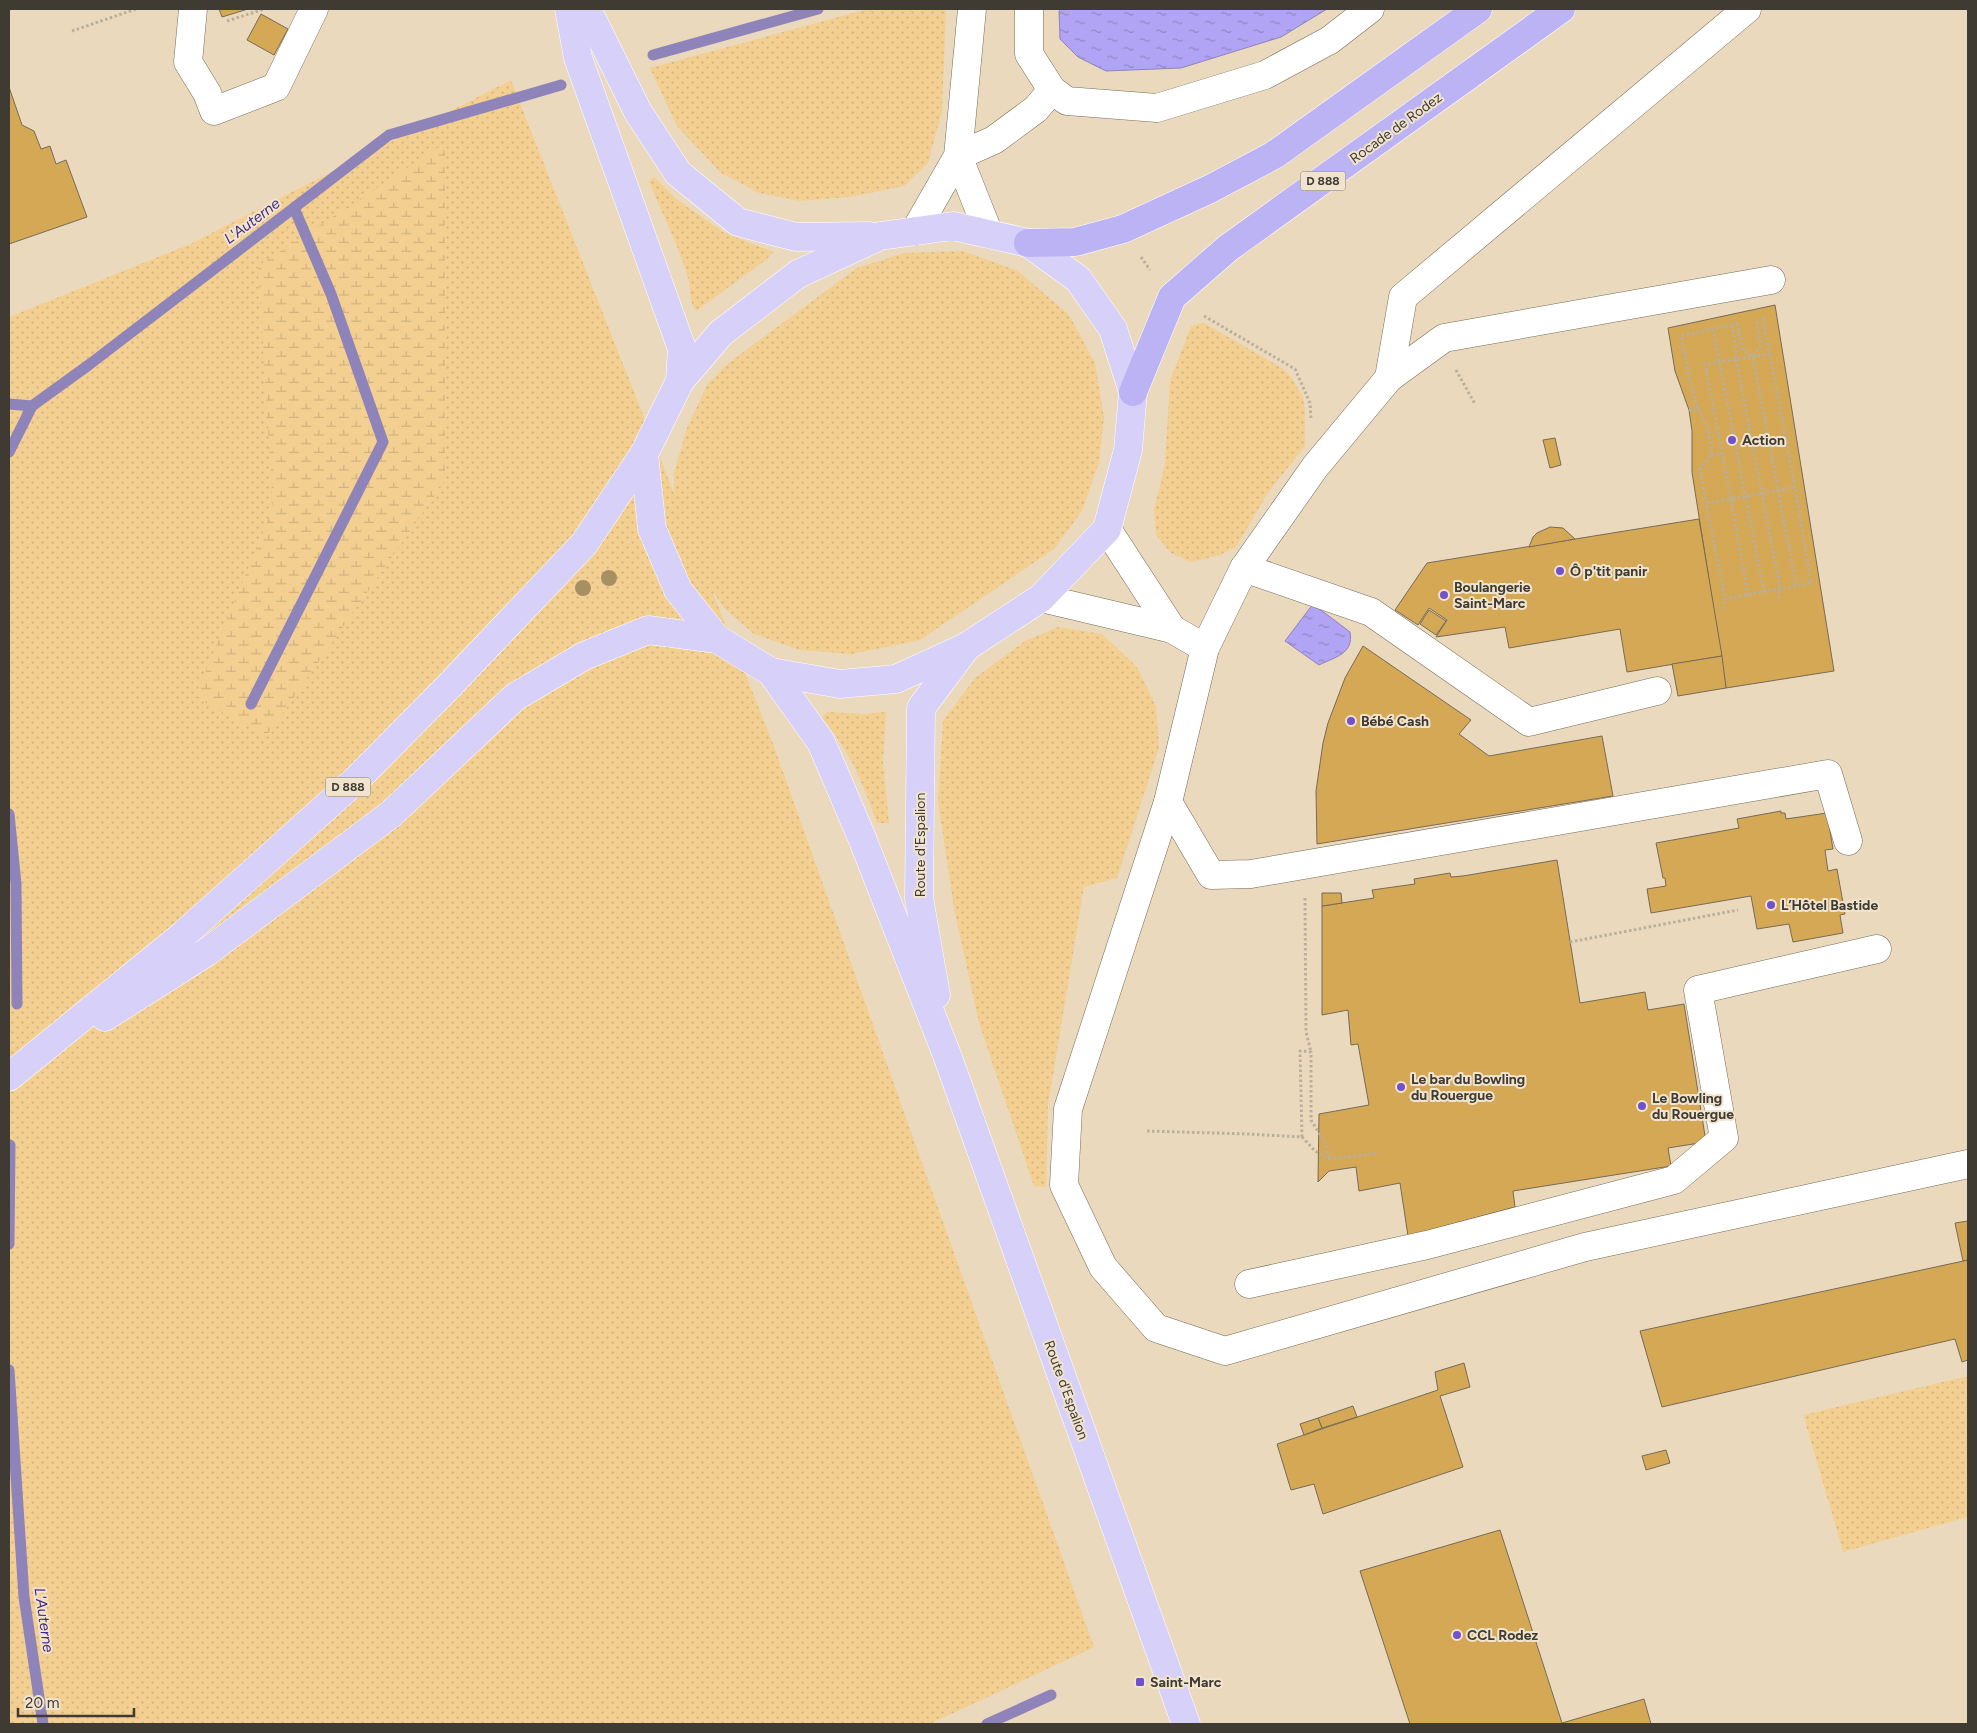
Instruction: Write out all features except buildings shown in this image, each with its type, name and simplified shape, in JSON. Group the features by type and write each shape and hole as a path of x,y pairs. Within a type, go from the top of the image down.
{"highway":[{"path":"1028,243 1075,242 1123,229 1210,189 1274,155 1478,9"},
{"name":"Rocade de Rodez","path":"1133,392 1172,297 1228,248 1561,9"}],"main road":[{"path":"569,9 578,58 682,349 680,380"},
{"path":"587,9 638,112 678,173 738,222 796,238 880,236 953,226 1028,243 1078,279 1113,329 1133,392 1128,450 1107,529 1041,598 966,648 896,679 840,684 771,672 717,639 678,590 652,529 644,454 680,380 721,333 798,274 880,236"},
{"name":"D 888","path":"9,1078 182,935 356,780 449,686 584,544 644,454"},
{"name":"D 888","path":"9,1078 215,947 391,814 515,697 584,656 648,630 717,639"},
{"name":"Route d'Espalion","path":"946,1055 919,898 921,708 966,648"},
{"name":"Route d'Espalion","path":"771,672 821,742 866,847 946,1055 1186,1724"}],"street":[{"path":"192,9 188,62 207,93 214,111 276,87 314,9"},
{"path":"915,231 958,156 972,9"},
{"path":"1029,9 1029,54 1052,90 1068,101 1158,108 1264,75 1330,40 1370,9"},
{"path":"1389,378 1403,297 1747,9"},
{"path":"958,156 994,140 1036,109 1052,90"},
{"path":"958,156 989,234"},
{"path":"1771,280 1444,338 1389,378 1315,467 1244,568 1205,648 1168,802 1068,1109 1064,1185 1103,1268 1156,1328 1225,1351 1585,1247 1968,1164"},
{"path":"1107,529 1172,629"},
{"path":"1244,568 1371,612 1530,722 1657,692"},
{"path":"1041,598 1172,629 1205,648"},
{"path":"1168,802 1211,875 1251,874 1828,774 1848,842"},
{"path":"1249,1284 1427,1245 1674,1180 1724,1138 1698,990 1877,949"}],"path":[{"path":"72,31 136,9"},
{"path":"220,24 264,9"},
{"path":"1123,229 1145,264 1172,297 1295,369 1310,403 1315,467"},
{"path":"1722,609 1725,599 1700,469 1712,454 1707,425 1698,409 1691,386 1680,336 1763,318 1796,487 1811,583 1725,599"},
{"path":"1756,319 1761,345 1754,357 1796,585"},
{"path":"1737,323 1743,349 1754,357"},
{"path":"1732,325 1736,359 1780,588 1778,599"},
{"path":"1713,329 1764,592"},
{"path":"1748,595 1705,364 1770,354"},
{"path":"1453,366 1475,404"},
{"path":"1689,410 1698,409"},
{"path":"1712,454 1722,455"},
{"path":"1706,503 1796,487"},
{"path":"1305,865 1306,1032 1311,1052 1311,1120 1324,1141 1330,1159"},
{"path":"1570,942 1738,910"},
{"path":"1311,1052 1300,1051 1302,1137 1315,1151 1330,1159 1379,1153"},
{"path":"1147,1131 1302,1137"}],"shaded area":[{"path":"9,9 1968,9 1968,1376 1803,1416 1843,1552 1968,1517 1968,1724 930,1724 1093,1646 774,746 511,80 190,244 9,317"}],"green space":[{"path":"868,9 946,9 942,111 928,163 904,186 849,197 800,201 759,193 721,173 677,126 650,68"},
{"path":"511,80 674,493 674,473 687,428 707,385 726,365 857,268 904,253 963,251 1018,271 1069,315 1095,363 1104,417 1099,462 1082,511 1054,549 920,640 852,654 800,650 754,634 724,608 713,592 774,746 1094,1647 930,1724 9,1724 9,317 190,244"},
{"path":"445,143 445,481 266,737 195,697 273,508 258,266"},
{"path":"654,177 676,199 723,232 773,252 767,259 696,311 691,301 689,282 681,256 649,181"},
{"path":"1204,323 1282,368 1291,377 1303,397 1305,446 1267,494 1236,547 1220,555 1191,562 1171,553 1156,535 1154,510 1165,464 1170,381 1191,326"},
{"path":"1058,627 1102,634 1137,667 1156,706 1159,748 1117,878 1084,887 1048,1105 1046,1187 1034,1186 979,1023 954,908 938,801 943,721 975,678 1025,641"},
{"path":"827,712 865,714 886,712 883,763 889,823 877,823 861,781 848,755 822,718"},
{"path":"1968,1376 1968,1517 1843,1552 1803,1415"}],"water":[{"path":"1061,9 1327,9 1281,37 1181,68 1106,71 1078,57 1060,39 1059,11"},
{"path":"1313,604 1350,632 1349,645 1346,650 1337,657 1319,665 1285,641"}],"waterway":[{"name":"L'Auterne","path":"653,55 818,9"},
{"name":"L'Auterne","path":"9,452 32,406 90,364 389,135 561,85"},
{"path":"251,704 383,442 331,294 294,208"},
{"path":"9,404 32,406"},
{"name":"L'Auterne","path":"9,814 16,884 17,1004"},
{"name":"L'Auterne","path":"9,1244 10,1145"},
{"name":"L'Auterne","path":"9,1370 24,1597 43,1724"},
{"path":"987,1724 1051,1695"}],"place":[{"name":"Action","path":"1732,440"},
{"name":"Ô p'tit panir","path":"1560,571"},
{"name":"Boulangerie Saint-Marc","path":"1444,595"},
{"name":"Bébé Cash","path":"1351,721"},
{"name":"L’Hôtel Bastide","path":"1771,905"},
{"name":"Le bar du Bowling du Rouergue","path":"1401,1087"},
{"name":"Le Bowling du Rouergue","path":"1642,1106"},
{"name":"CCL Rodez","path":"1457,1635"},
{"name":"Saint-Marc","path":"1140,1682"}]}
